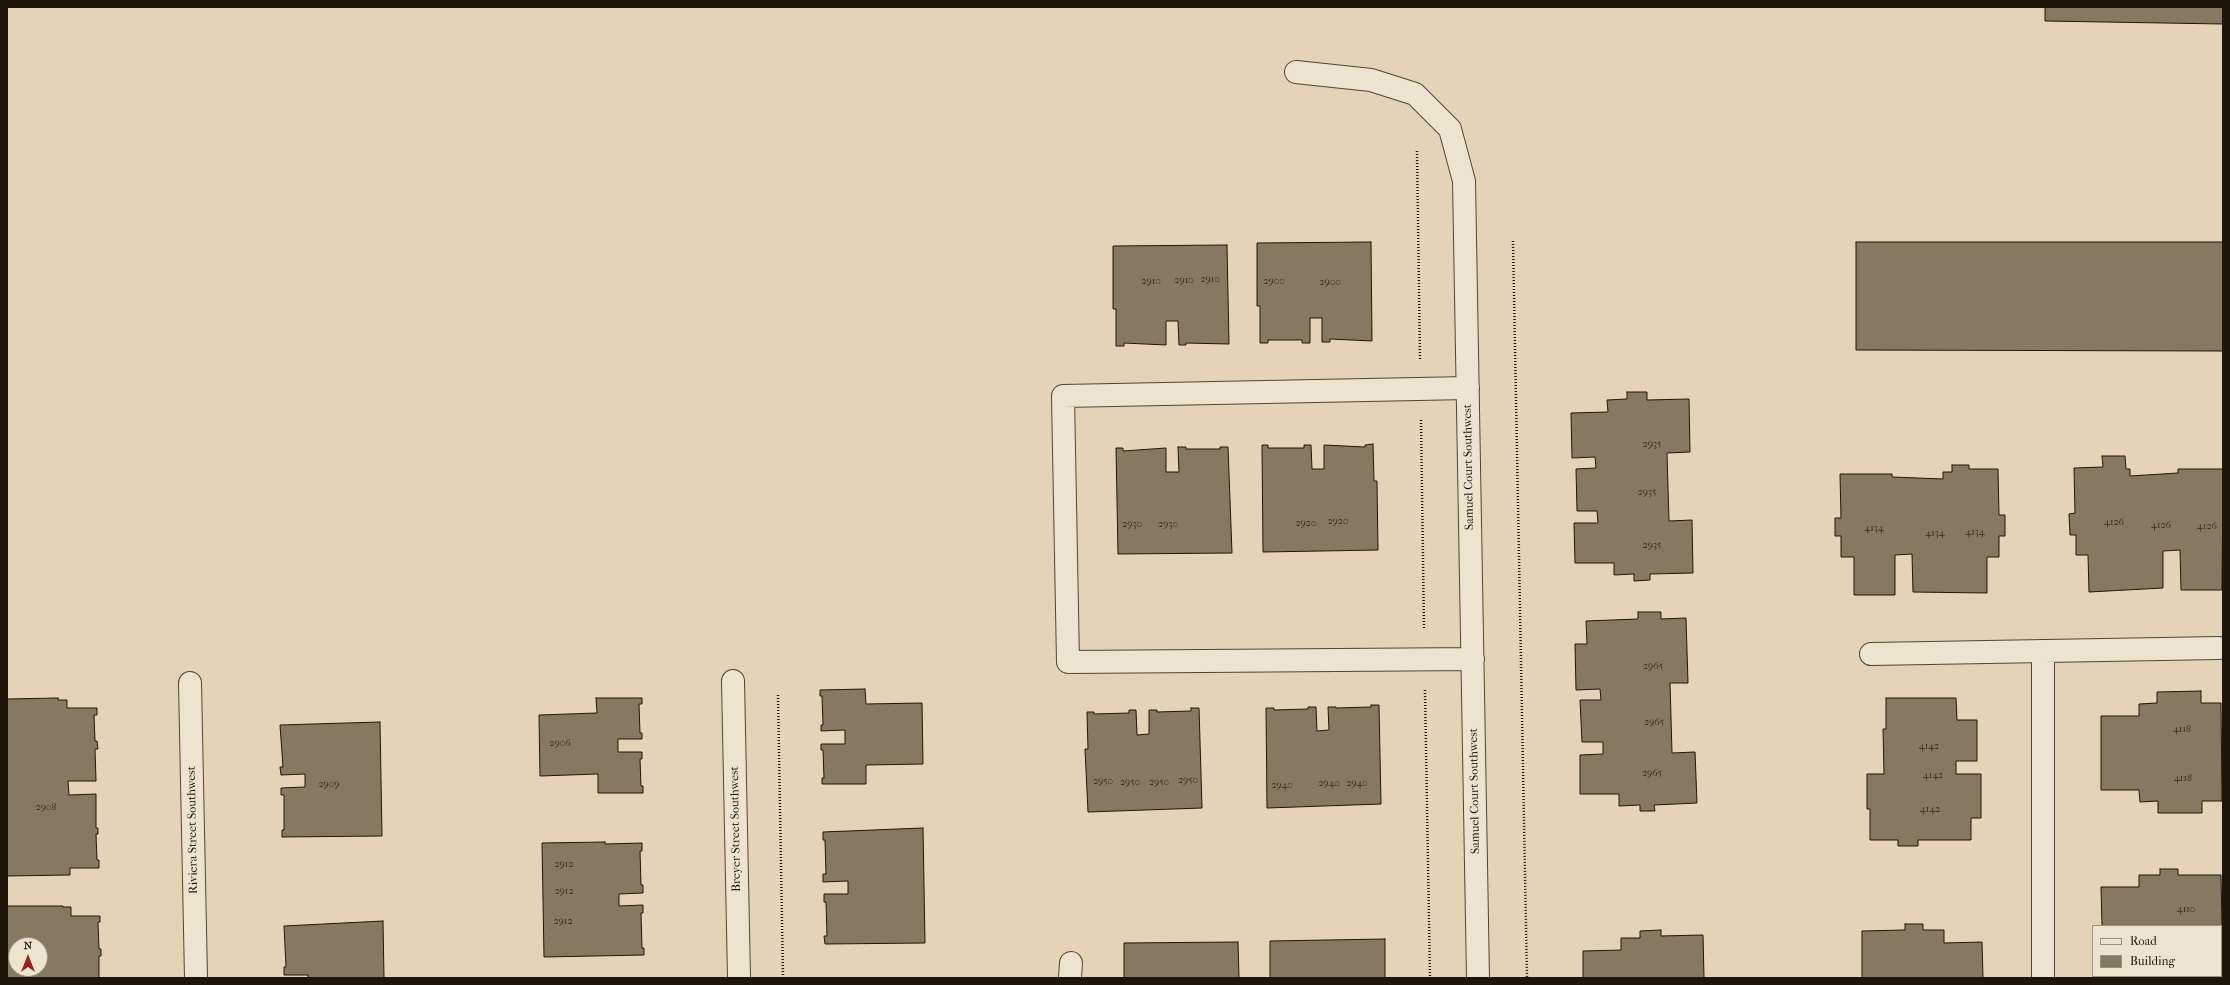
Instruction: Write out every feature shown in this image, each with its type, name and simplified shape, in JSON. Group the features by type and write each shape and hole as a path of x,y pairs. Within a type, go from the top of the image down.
{"street":[{"name":"Samuel Court Southwest","path":"1296,72 1371,80 1415,94 1450,129 1464,181 1478,978"},
{"path":"1468,388 1063,396 1068,662 1473,660"},
{"path":"1871,654 2219,648"},
{"path":"2043,651 2043,978"},
{"name":"Breyer Street Southwest","path":"733,681 739,978"},
{"name":"Riviera Street Southwest","path":"190,683 196,978"}],"path":[{"path":"1417,151 1430,978"},
{"path":"1514,241 1527,978"},
{"path":"778,695 783,978"}],"building":[{"path":"2045,7 2223,7 2223,24 2045,21"},
{"path":"1371,242 1372,341 1330,339 1330,342 1322,342 1322,318 1310,318 1310,343 1302,343 1302,340 1268,340 1268,343 1260,343 1260,306 1257,306 1257,243"},
{"path":"1856,242 2223,242 2223,351 1856,350"},
{"path":"1227,245 1229,344 1186,343 1186,345 1179,345 1178,321 1166,321 1166,345 1124,343 1124,346 1116,346 1116,309 1113,309 1113,246"},
{"path":"1627,392 1647,392 1647,400 1689,399 1690,452 1667,453 1669,521 1692,520 1693,573 1650,574 1650,580 1634,581 1634,574 1614,575 1614,563 1575,563 1574,523 1598,523 1597,511 1577,511 1576,469 1596,468 1595,457 1572,458 1571,413 1608,412 1607,400 1627,399"},
{"path":"1373,444 1374,481 1377,481 1378,550 1263,552 1262,445 1268,445 1268,448 1304,448 1304,445 1311,445 1312,469 1324,469 1324,445 1365,447 1365,445"},
{"path":"1178,447 1186,447 1186,449 1220,449 1220,447 1228,447 1232,553 1118,554 1116,448 1123,448 1123,451 1166,448 1166,472 1179,472"},
{"path":"2102,456 2125,456 2126,469 2130,469 2130,476 2178,473 2178,469 2223,469 2222,590 2181,590 2180,550 2163,551 2163,588 2089,592 2088,555 2076,555 2076,535 2070,535 2069,514 2075,513 2074,468 2103,467"},
{"path":"1952,465 1969,465 1969,469 1998,469 1999,515 2005,515 2005,536 1999,536 1999,557 1987,557 1987,593 1913,592 1912,554 1895,555 1895,595 1854,595 1854,557 1841,557 1841,536 1835,536 1835,518 1841,518 1840,474 1892,474 1892,477 1943,479 1943,472 1952,472"},
{"path":"1638,612 1661,612 1661,619 1686,618 1688,683 1670,683 1672,753 1695,752 1697,803 1654,805 1655,811 1640,811 1640,805 1619,806 1619,794 1580,794 1580,755 1603,754 1603,742 1582,742 1580,700 1601,700 1600,689 1576,690 1575,644 1587,644 1586,621 1638,619"},
{"path":"865,689 866,704 922,703 923,764 866,765 866,784 822,784 822,778 824,778 823,750 821,750 821,744 845,744 845,730 821,731 821,725 823,725 822,696 820,696 820,690"},
{"path":"2201,691 2201,703 2221,703 2222,801 2202,801 2202,813 2158,813 2158,801 2140,802 2139,790 2101,790 2101,716 2139,716 2139,704 2157,703 2157,692"},
{"path":"58,698 58,700 67,700 67,708 97,708 97,715 94,715 95,741 97,741 98,749 95,749 96,781 68,781 69,795 96,794 96,828 98,828 98,834 96,834 97,860 99,860 99,868 70,868 70,875 7,876 7,699"},
{"path":"596,698 642,698 642,704 639,704 640,733 642,733 642,739 618,739 618,752 642,752 642,759 640,759 641,786 643,786 643,793 598,793 598,774 540,776 539,715 597,713"},
{"path":"1886,698 1956,698 1957,720 1977,720 1977,761 1956,761 1956,774 1981,774 1981,818 1971,818 1971,840 1918,840 1918,846 1898,846 1898,840 1870,840 1870,809 1867,809 1867,774 1884,774 1883,729 1886,729"},
{"path":"1371,705 1379,705 1381,804 1267,808 1266,708 1274,708 1274,710 1308,709 1308,707 1316,707 1317,731 1329,730 1328,707 1371,707"},
{"path":"1191,708 1199,708 1202,808 1088,812 1085,749 1088,749 1087,712 1094,712 1094,714 1129,713 1129,710 1136,710 1137,735 1149,734 1149,710 1157,710 1157,712 1191,711"},
{"path":"380,722 382,836 282,837 282,830 284,830 284,795 281,795 281,788 305,787 305,774 281,775 280,767 283,767 280,725"},
{"path":"923,828 925,943 825,944 824,936 827,936 826,902 824,902 824,894 848,894 848,881 823,882 823,874 826,874 825,840 823,840 823,832"},
{"path":"605,842 605,844 642,843 642,851 640,851 641,885 643,885 643,893 619,894 619,906 643,905 643,913 641,913 642,948 644,948 644,955 544,957 542,843"},
{"path":"2160,869 2178,869 2178,875 2221,875 2222,925 2102,925 2101,887 2139,887 2139,875 2160,875"},
{"path":"7,906 63,906 71,907 71,916 100,916 100,922 98,922 99,949 101,949 101,956 99,956 99,978 7,978"},
{"path":"383,921 384,978 308,978 308,975 284,975 284,967 286,967 284,926"},
{"path":"1905,924 1923,924 1923,930 1944,930 1944,943 1982,942 1983,978 1862,978 1862,931 1905,930"},
{"path":"1661,930 1661,936 1703,935 1704,978 1583,978 1583,951 1621,950 1621,938 1640,938 1640,931"},
{"path":"1385,939 1385,978 1270,978 1270,941"},
{"path":"1238,942 1239,978 1124,978 1124,943"},
{"path":"2144,977 2216,977 2216,978"}]}
